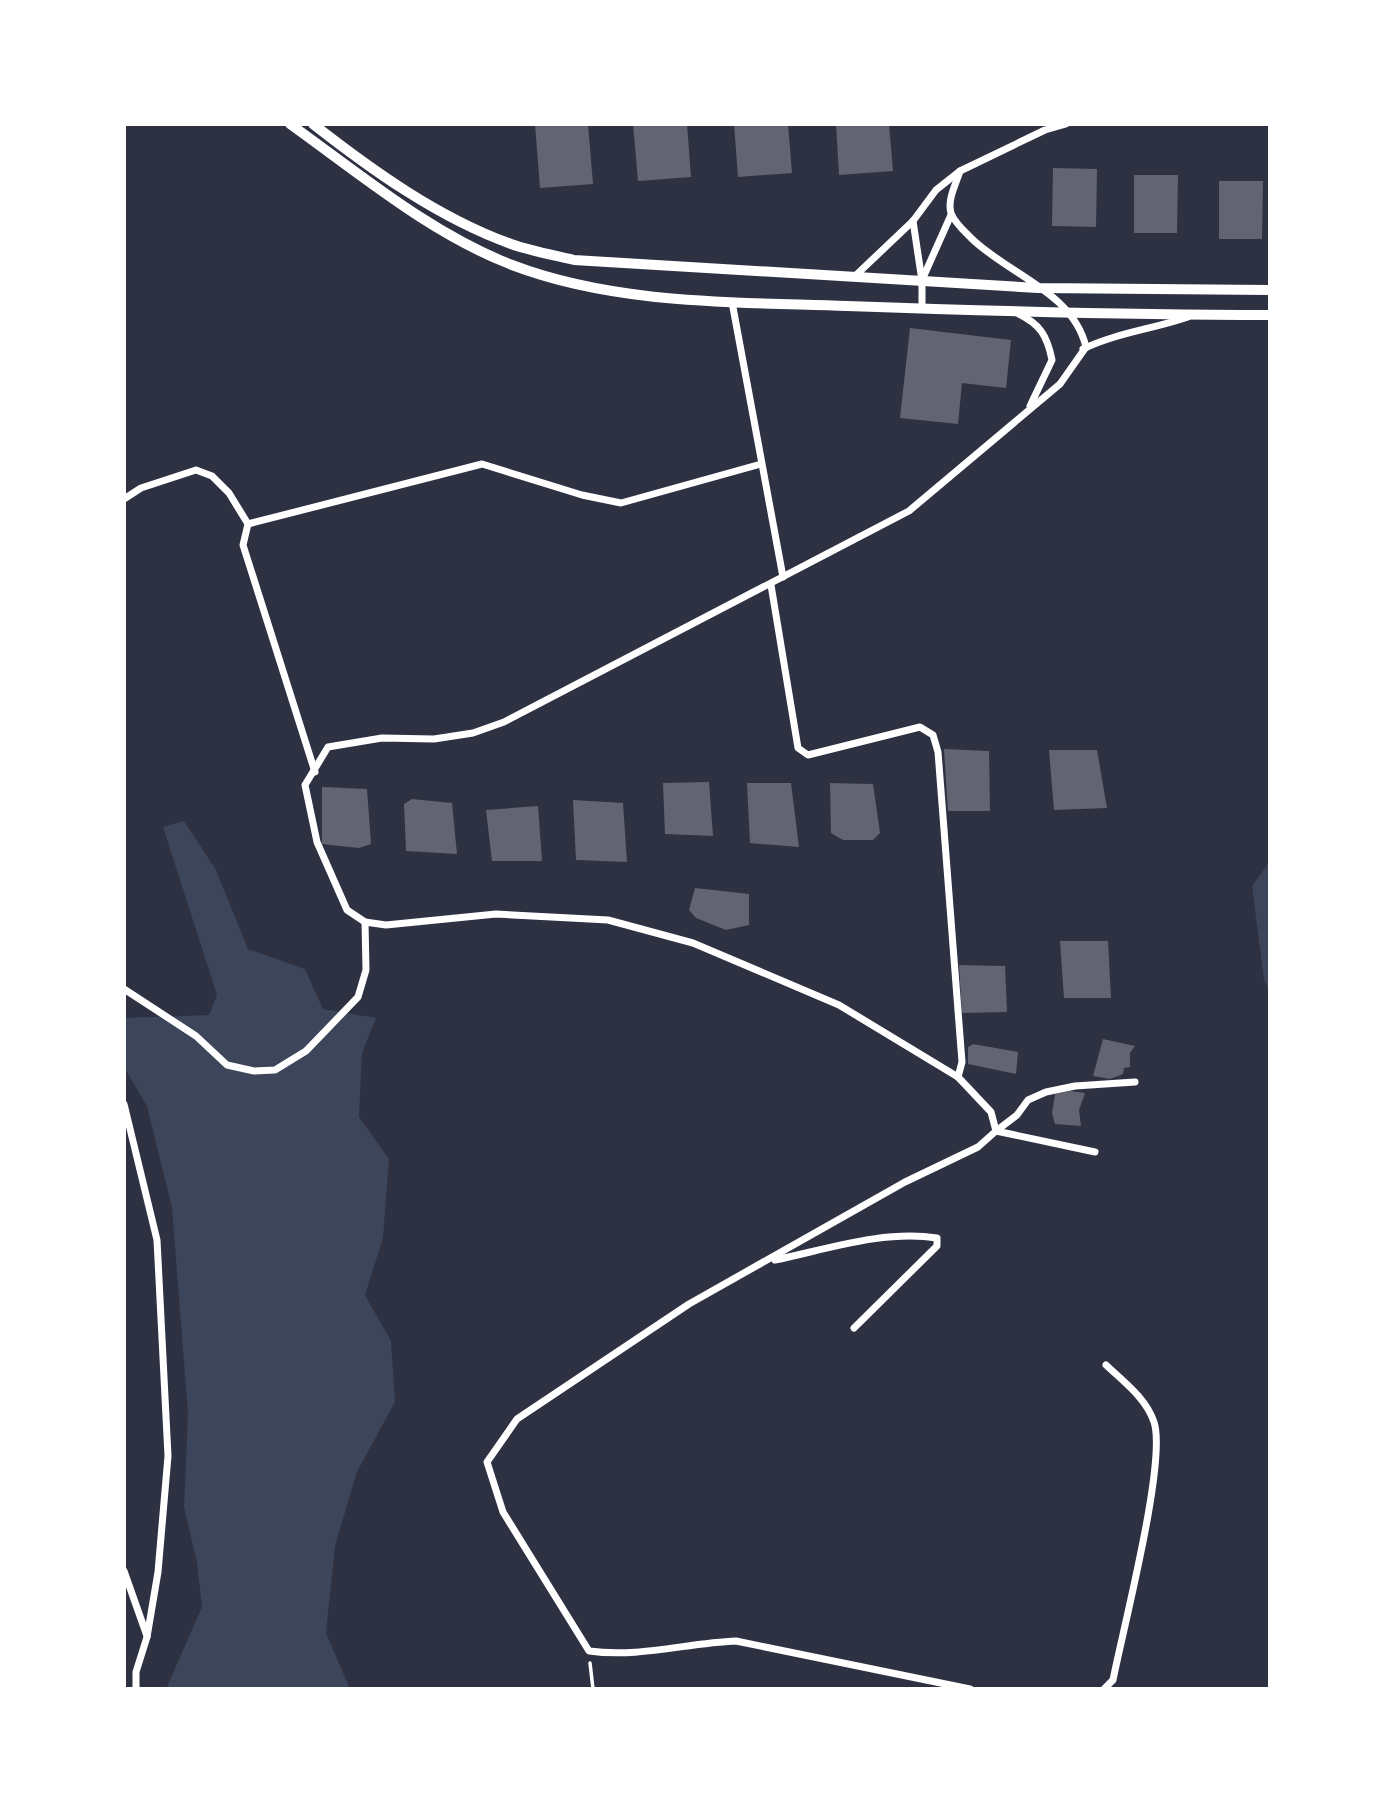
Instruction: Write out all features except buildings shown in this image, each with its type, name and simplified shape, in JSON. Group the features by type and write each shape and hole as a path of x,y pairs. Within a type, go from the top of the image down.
{"street":[{"path":"290,124 421,218 513,266 565,281 629,293 732,302 1014,312 1270,316"},
{"path":"313,124 427,204 475,230 513,245 574,260 1038,288 1270,290"},
{"path":"853,278 913,221 936,190 960,171 1045,130 1066,124"},
{"path":"922,281 951,215 951,197 960,171"},
{"path":"951,215 975,242 1070,311 1086,347 1059,384 909,512 504,722 473,733 434,739 382,738 328,747 305,785 317,842 347,910 365,922 386,925 496,914 607,920 693,943 839,1005 958,1077 991,1112 996,1131"},
{"path":"913,221 922,281 922,309"},
{"path":"732,302 783,577"},
{"path":"1014,312 1037,323 1045,335 1052,359 1026,413"},
{"path":"1082,349 1105,339 1154,329 1192,316"},
{"path":"248,524 482,464 582,495 621,503 761,464"},
{"path":"124,499 141,488 196,470 212,476 229,493 248,524 243,545 315,772"},
{"path":"771,585 799,748 808,755 920,727 933,735 938,752 962,1062 958,1077"},
{"path":"124,989 196,1036 226,1065 254,1071 275,1070 306,1051 358,997 366,970 365,922"},
{"path":"971,1689 736,1641 700,1642 640,1654 589,1651 503,1511 487,1462 517,1419 689,1304 768,1262 905,1182 978,1147 1017,1115 1028,1100 1075,1086 1101,1087 1135,1082"},
{"path":"124,1104 157,1240 168,1456 158,1572 147,1637 136,1672 136,1689"},
{"path":"996,1131 1032,1141 1095,1152"},
{"path":"768,1262 872,1239 915,1235 937,1238 937,1246 925,1260 854,1328"},
{"path":"1104,1689 1113,1680 1156,1458 1153,1419 1141,1397 1106,1365"},
{"path":"124,1571 147,1637"}],"path":[{"path":"589,1651 593,1689"}],"shaded area":[{"path":"184,821 216,870 248,949 305,969 323,1009 376,1018 362,1053 359,1117 389,1159 383,1238 365,1295 391,1341 395,1402 357,1472 335,1546 326,1633 350,1689 166,1689 202,1607 197,1563 184,1507 188,1414 172,1208 147,1106 124,1067 124,1018 209,1015 217,995 163,827"},
{"path":"1270,861 1270,991 1264,980 1252,886"}]}
